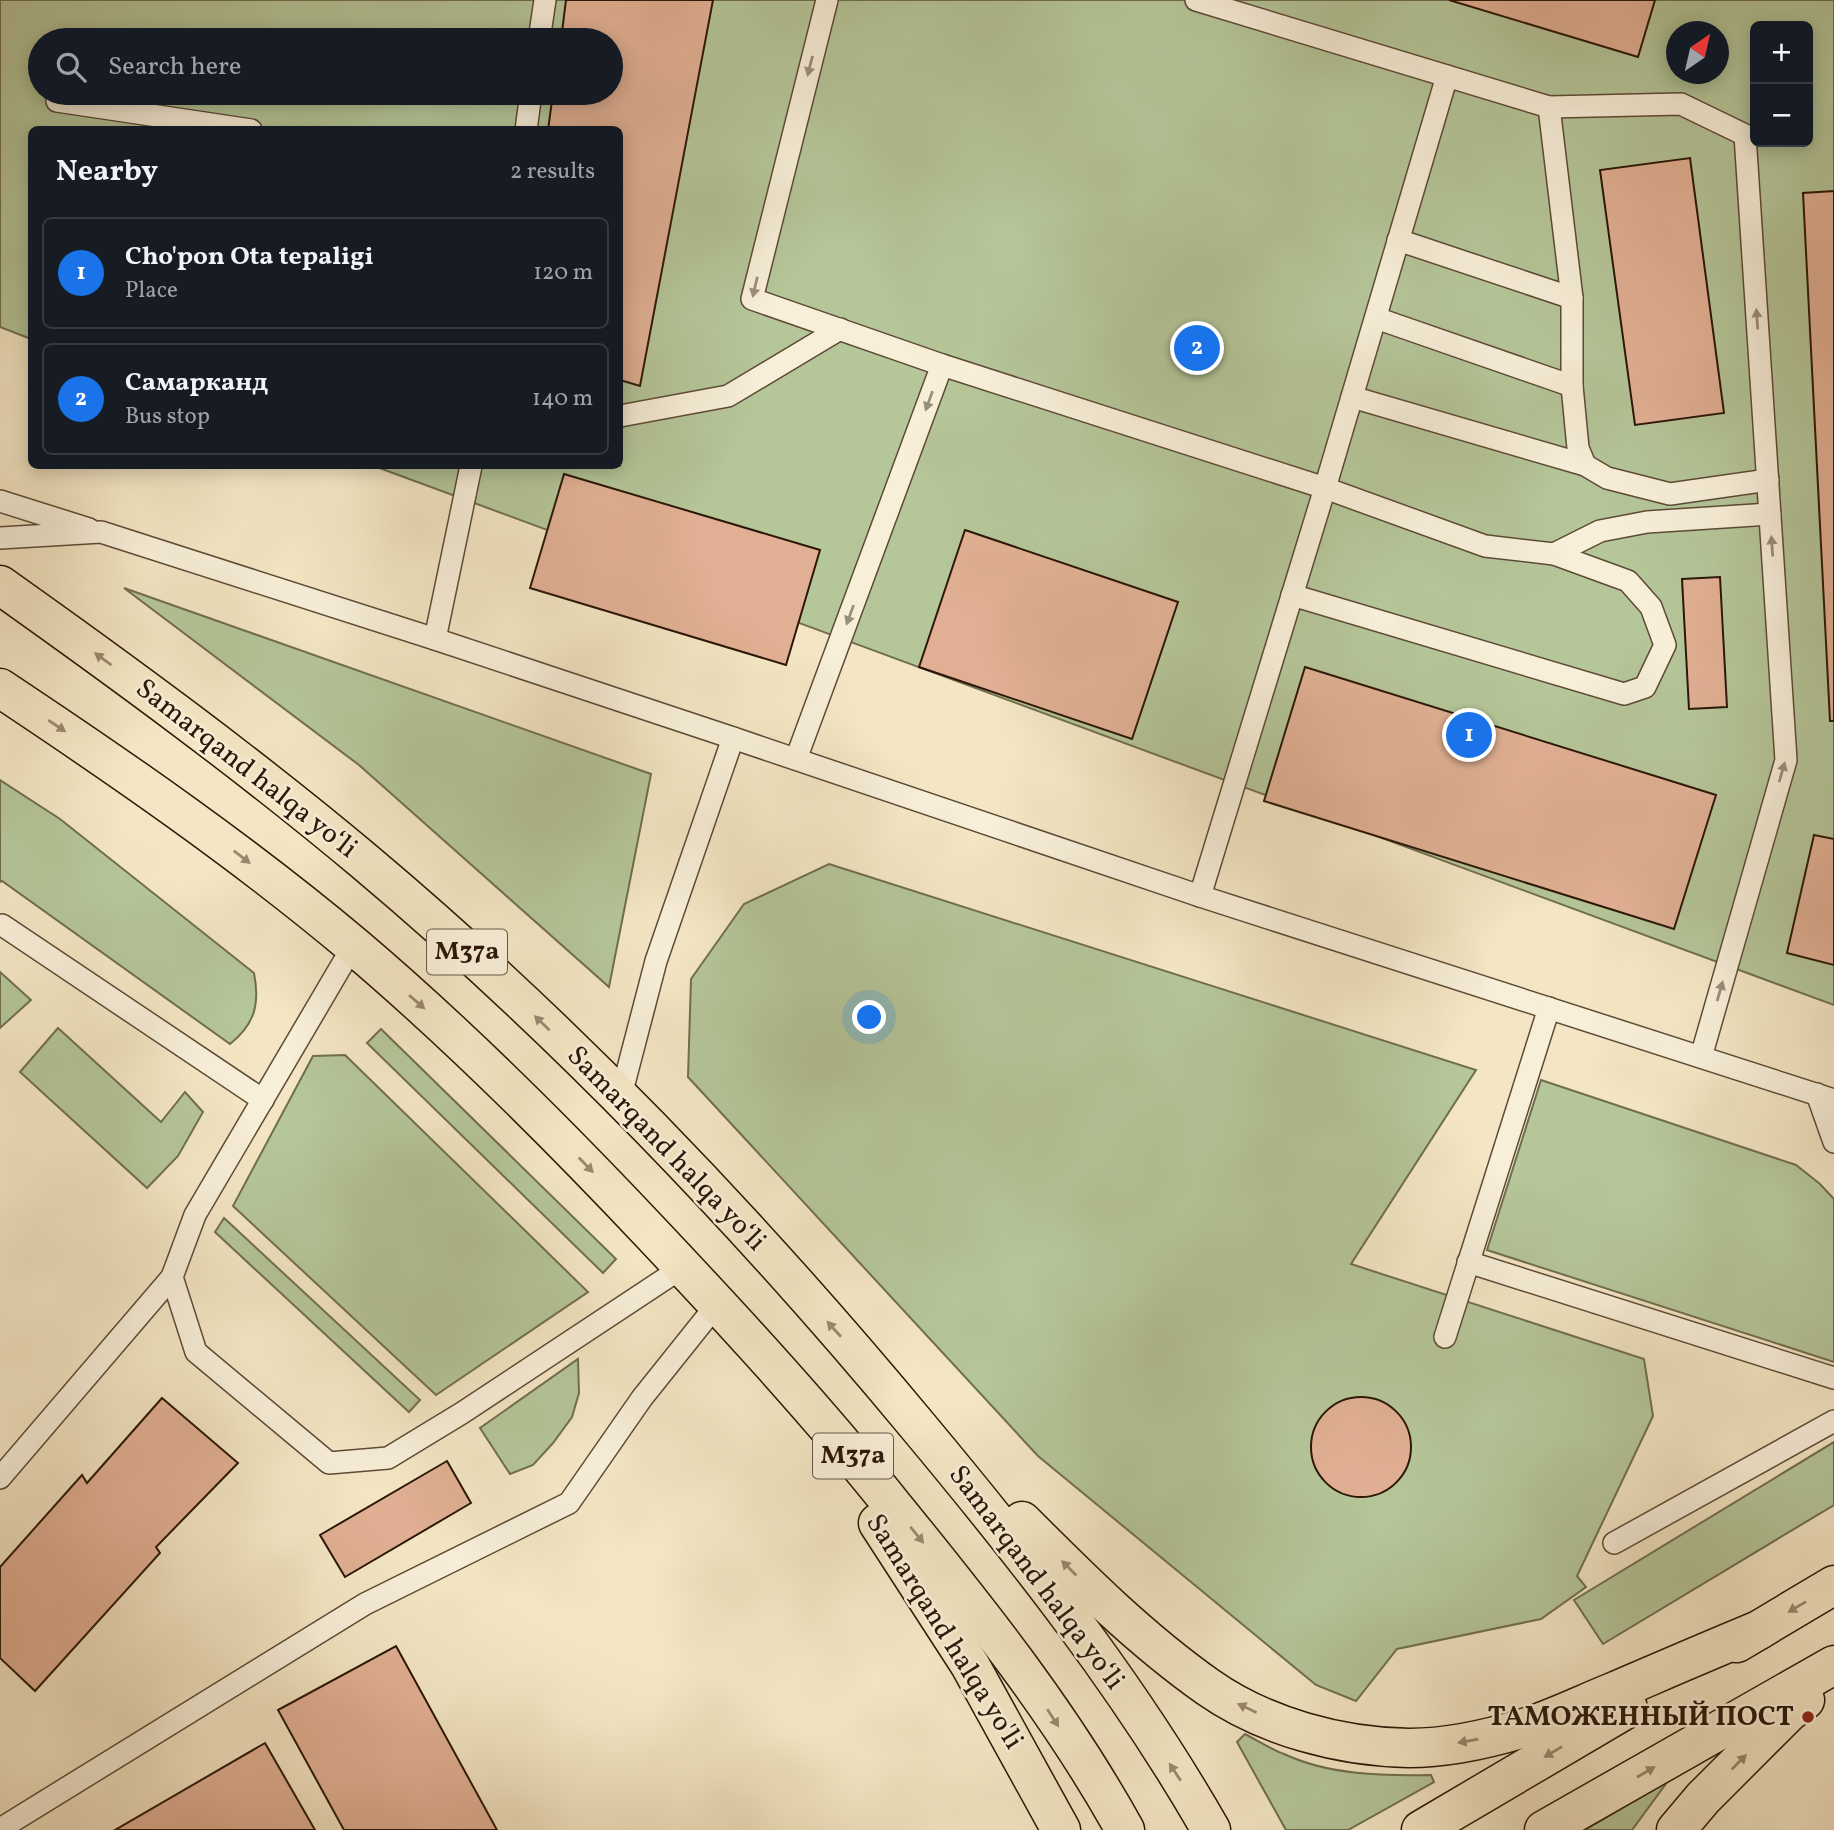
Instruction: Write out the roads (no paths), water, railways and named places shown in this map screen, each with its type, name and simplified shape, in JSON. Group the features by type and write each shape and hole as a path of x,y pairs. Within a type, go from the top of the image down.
{"highway":[{"name":"Samarqand halqa yoʻli","path":"0,585 196,727 363,861 494,976 620,1099 741,1226 880,1380 992,1516 1070,1617 1129,1701 1211,1830"},
{"name":"M37a","path":"0,688 103,757 235,852 353,946 447,1029 529,1108 718,1303 847,1449 976,1610 1047,1708 1125,1830"},
{"name":"Samarqand halqa yo'li","path":"718,1303 902,1558 970,1665 1062,1830"},
{"path":"880,1380 1090,1589 1149,1640 1209,1688 1241,1706 1308,1733 1344,1741 1410,1748 1483,1739 1525,1728 1565,1713 1759,1630"},
{"path":"1421,1830 1834,1585"},
{"path":"1544,1830 1834,1665"},
{"path":"1676,1830 1703,1798 1789,1712 1834,1677"}],"lane":[{"path":"541,28 545,0"},
{"path":"827,0 752,299 942,365 1325,488 1485,546 1554,554 1628,581 1651,607 1665,645 1645,687 1624,694 1292,595"},
{"path":"1196,0 1549,107 1681,104 1745,135 1786,760 1701,1057"},
{"path":"1200,896 1447,76"},
{"path":"84,105 224,126"},
{"path":"527,126 529,105"},
{"path":"1549,107 1572,298 1572,386 1578,448 1585,465"},
{"path":"1398,240 1572,298"},
{"path":"1376,317 1572,386"},
{"path":"623,415 727,396 840,329"},
{"path":"796,759 942,365"},
{"path":"1352,397 1585,465 1607,478 1670,494 1768,480"},
{"path":"435,639 470,469"},
{"path":"0,501 435,639 1200,896 1825,1097 1834,1142"},
{"path":"1554,554 1600,531 1647,522 1770,514"},
{"path":"0,538 101,532"},
{"path":"620,1099 656,961 733,738"},
{"path":"2,925 263,1100"},
{"path":"0,1478 172,1277 195,1215 353,946"},
{"path":"1446,1337 1549,1008"},
{"path":"1468,1262 1834,1378"},
{"path":"172,1277 196,1352 329,1463 388,1458 462,1413 683,1266"},
{"path":"0,1829 365,1604 569,1503 642,1398 718,1303"},
{"path":"1614,1543 1834,1422"}],"place":[{"name":"Самарканд","path":"1197,348"},
{"name":"Cho'pon Ota tepaligi","path":"1469,735"},
{"name":"ТАМОЖЕННЫЙ ПОСТ","path":"1808,1717"}]}
